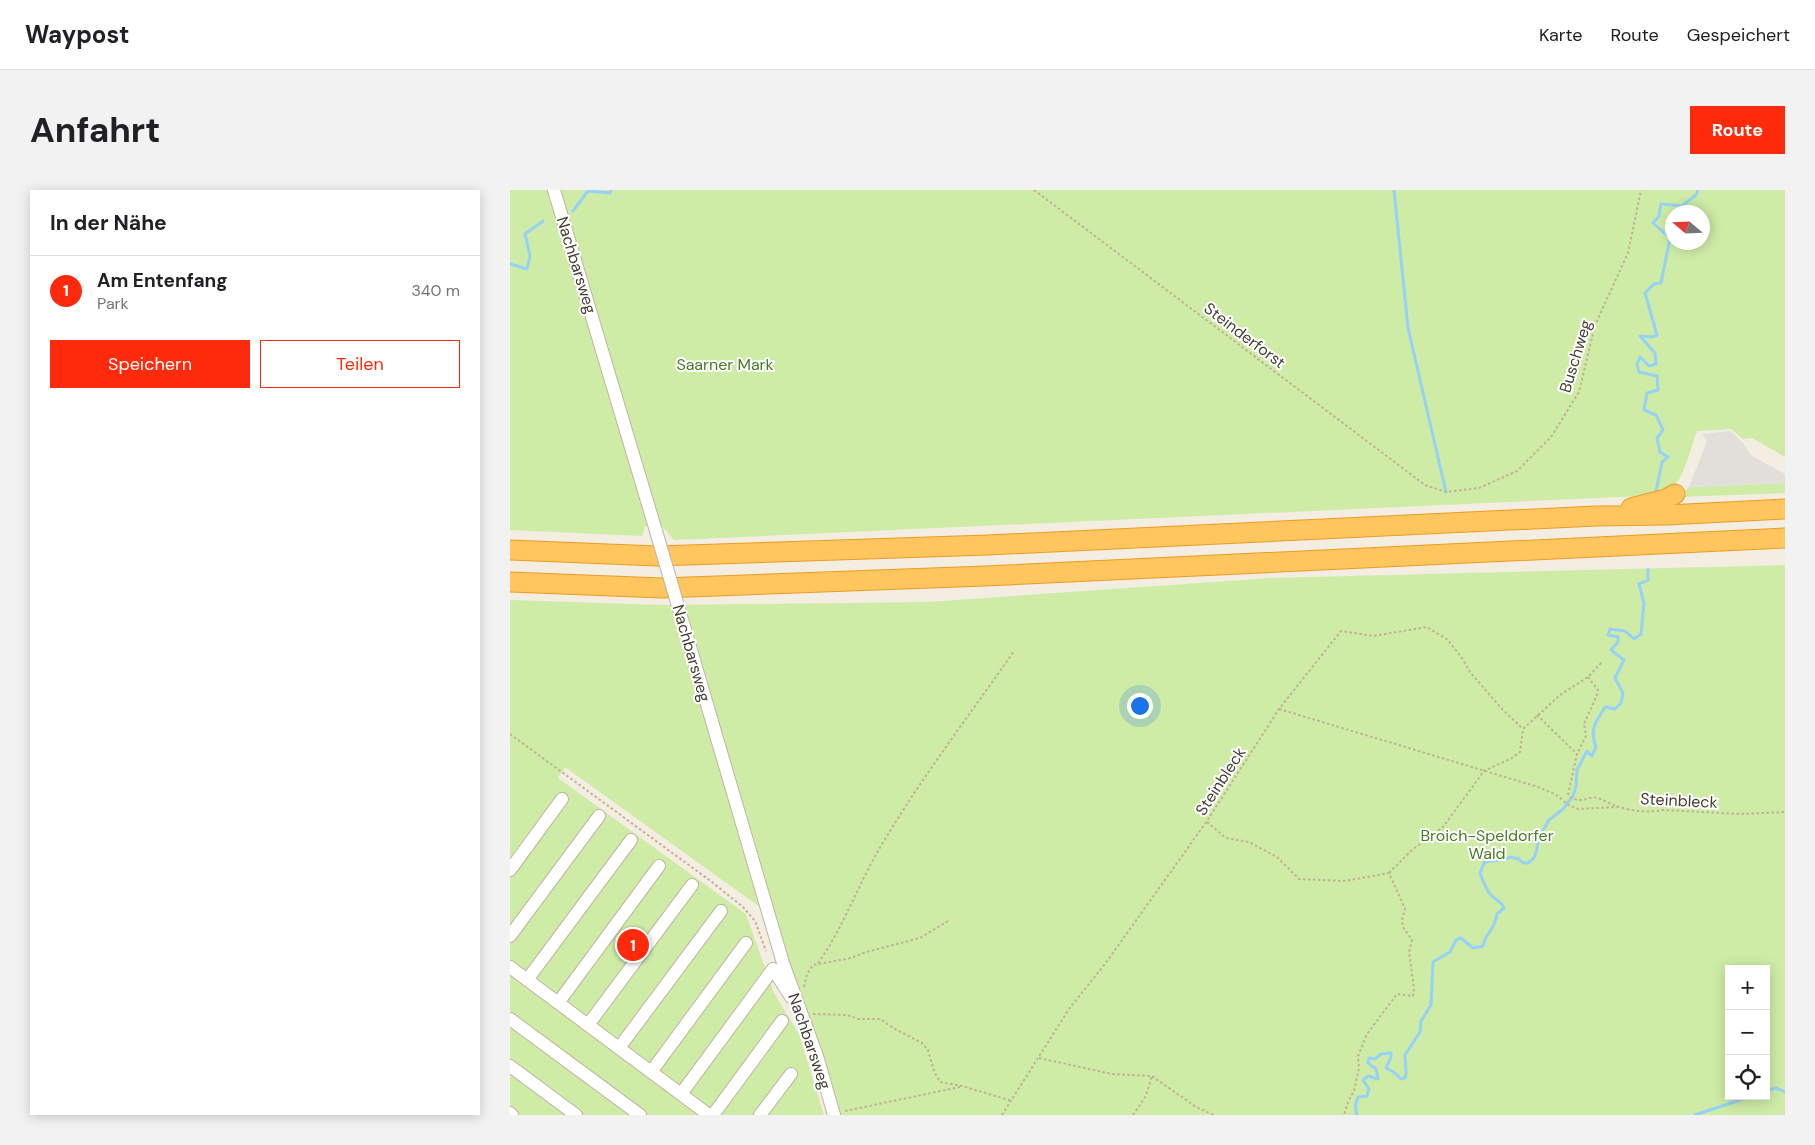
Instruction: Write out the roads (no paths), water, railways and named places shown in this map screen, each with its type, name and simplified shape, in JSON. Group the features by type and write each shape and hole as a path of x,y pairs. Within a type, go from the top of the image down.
{"highway":[{"path":"1596,516 1666,499 1675,494"},
{"path":"510,550 667,556 988,545 1596,516 1667,515 1785,509"},
{"path":"510,582 662,588 985,576 1785,538"}],"lane":[{"name":"Nachbarsweg","path":"554,190 783,964 818,1056 834,1114"},
{"path":"510,870 562,799"},
{"path":"510,936 599,816"},
{"path":"527,980 632,840"},
{"path":"558,1003 659,866"},
{"path":"588,1025 692,886"},
{"path":"620,1048 721,911"},
{"path":"651,1072 746,943"},
{"path":"510,967 711,1115 782,1021"},
{"path":"681,1094 773,969 800,1009"},
{"path":"510,1019 640,1115"},
{"path":"510,1066 576,1115"},
{"path":"760,1115 791,1074"}],"waterway":[{"path":"573,211 588,191 610,193 611,190"},
{"path":"1394,190 1408,328 1446,492"},
{"path":"1655,496 1662,462 1668,457 1660,452 1657,438 1663,430 1656,415 1644,410 1647,393 1658,390 1657,376 1639,372 1637,364 1640,357 1649,366 1656,364 1655,353 1640,336 1652,337 1657,335 1645,293 1654,284 1661,283 1670,238 1653,223 1659,216 1661,204 1682,206 1696,195 1698,190"},
{"path":"510,264 527,269 530,256 525,234 543,221"},
{"path":"1357,1115 1356,1102 1358,1097 1367,1096 1369,1089 1363,1080 1368,1076 1378,1079 1376,1069 1368,1063 1369,1058 1375,1059 1381,1054 1391,1053 1386,1068 1401,1079 1405,1078 1405,1055 1420,1032 1421,1021 1431,1005 1433,962 1450,952 1456,940 1461,938 1473,948 1483,946 1497,914 1504,908 1485,886 1480,873 1484,863 1510,857 1519,859 1523,863 1528,863 1534,858 1538,839 1549,820 1563,809 1573,796 1577,770 1587,751 1592,756 1596,747 1593,735 1596,721 1605,707 1615,709 1621,703 1623,693 1615,678 1624,660 1611,650 1618,642 1618,637 1608,635 1610,629 1625,631 1634,639 1641,634 1644,603 1639,584 1648,580 1648,569"},
{"path":"1770,1090 1776,1088 1785,1092"},
{"path":"1695,1115 1740,1100"}],"place":[{"name":"Am Entenfang","path":"633,945"}],"park label":[{"name":"Saarner Mark","path":"725,364"},
{"name":"Broich-Speldorfer Wald","path":"1487,844"}]}
